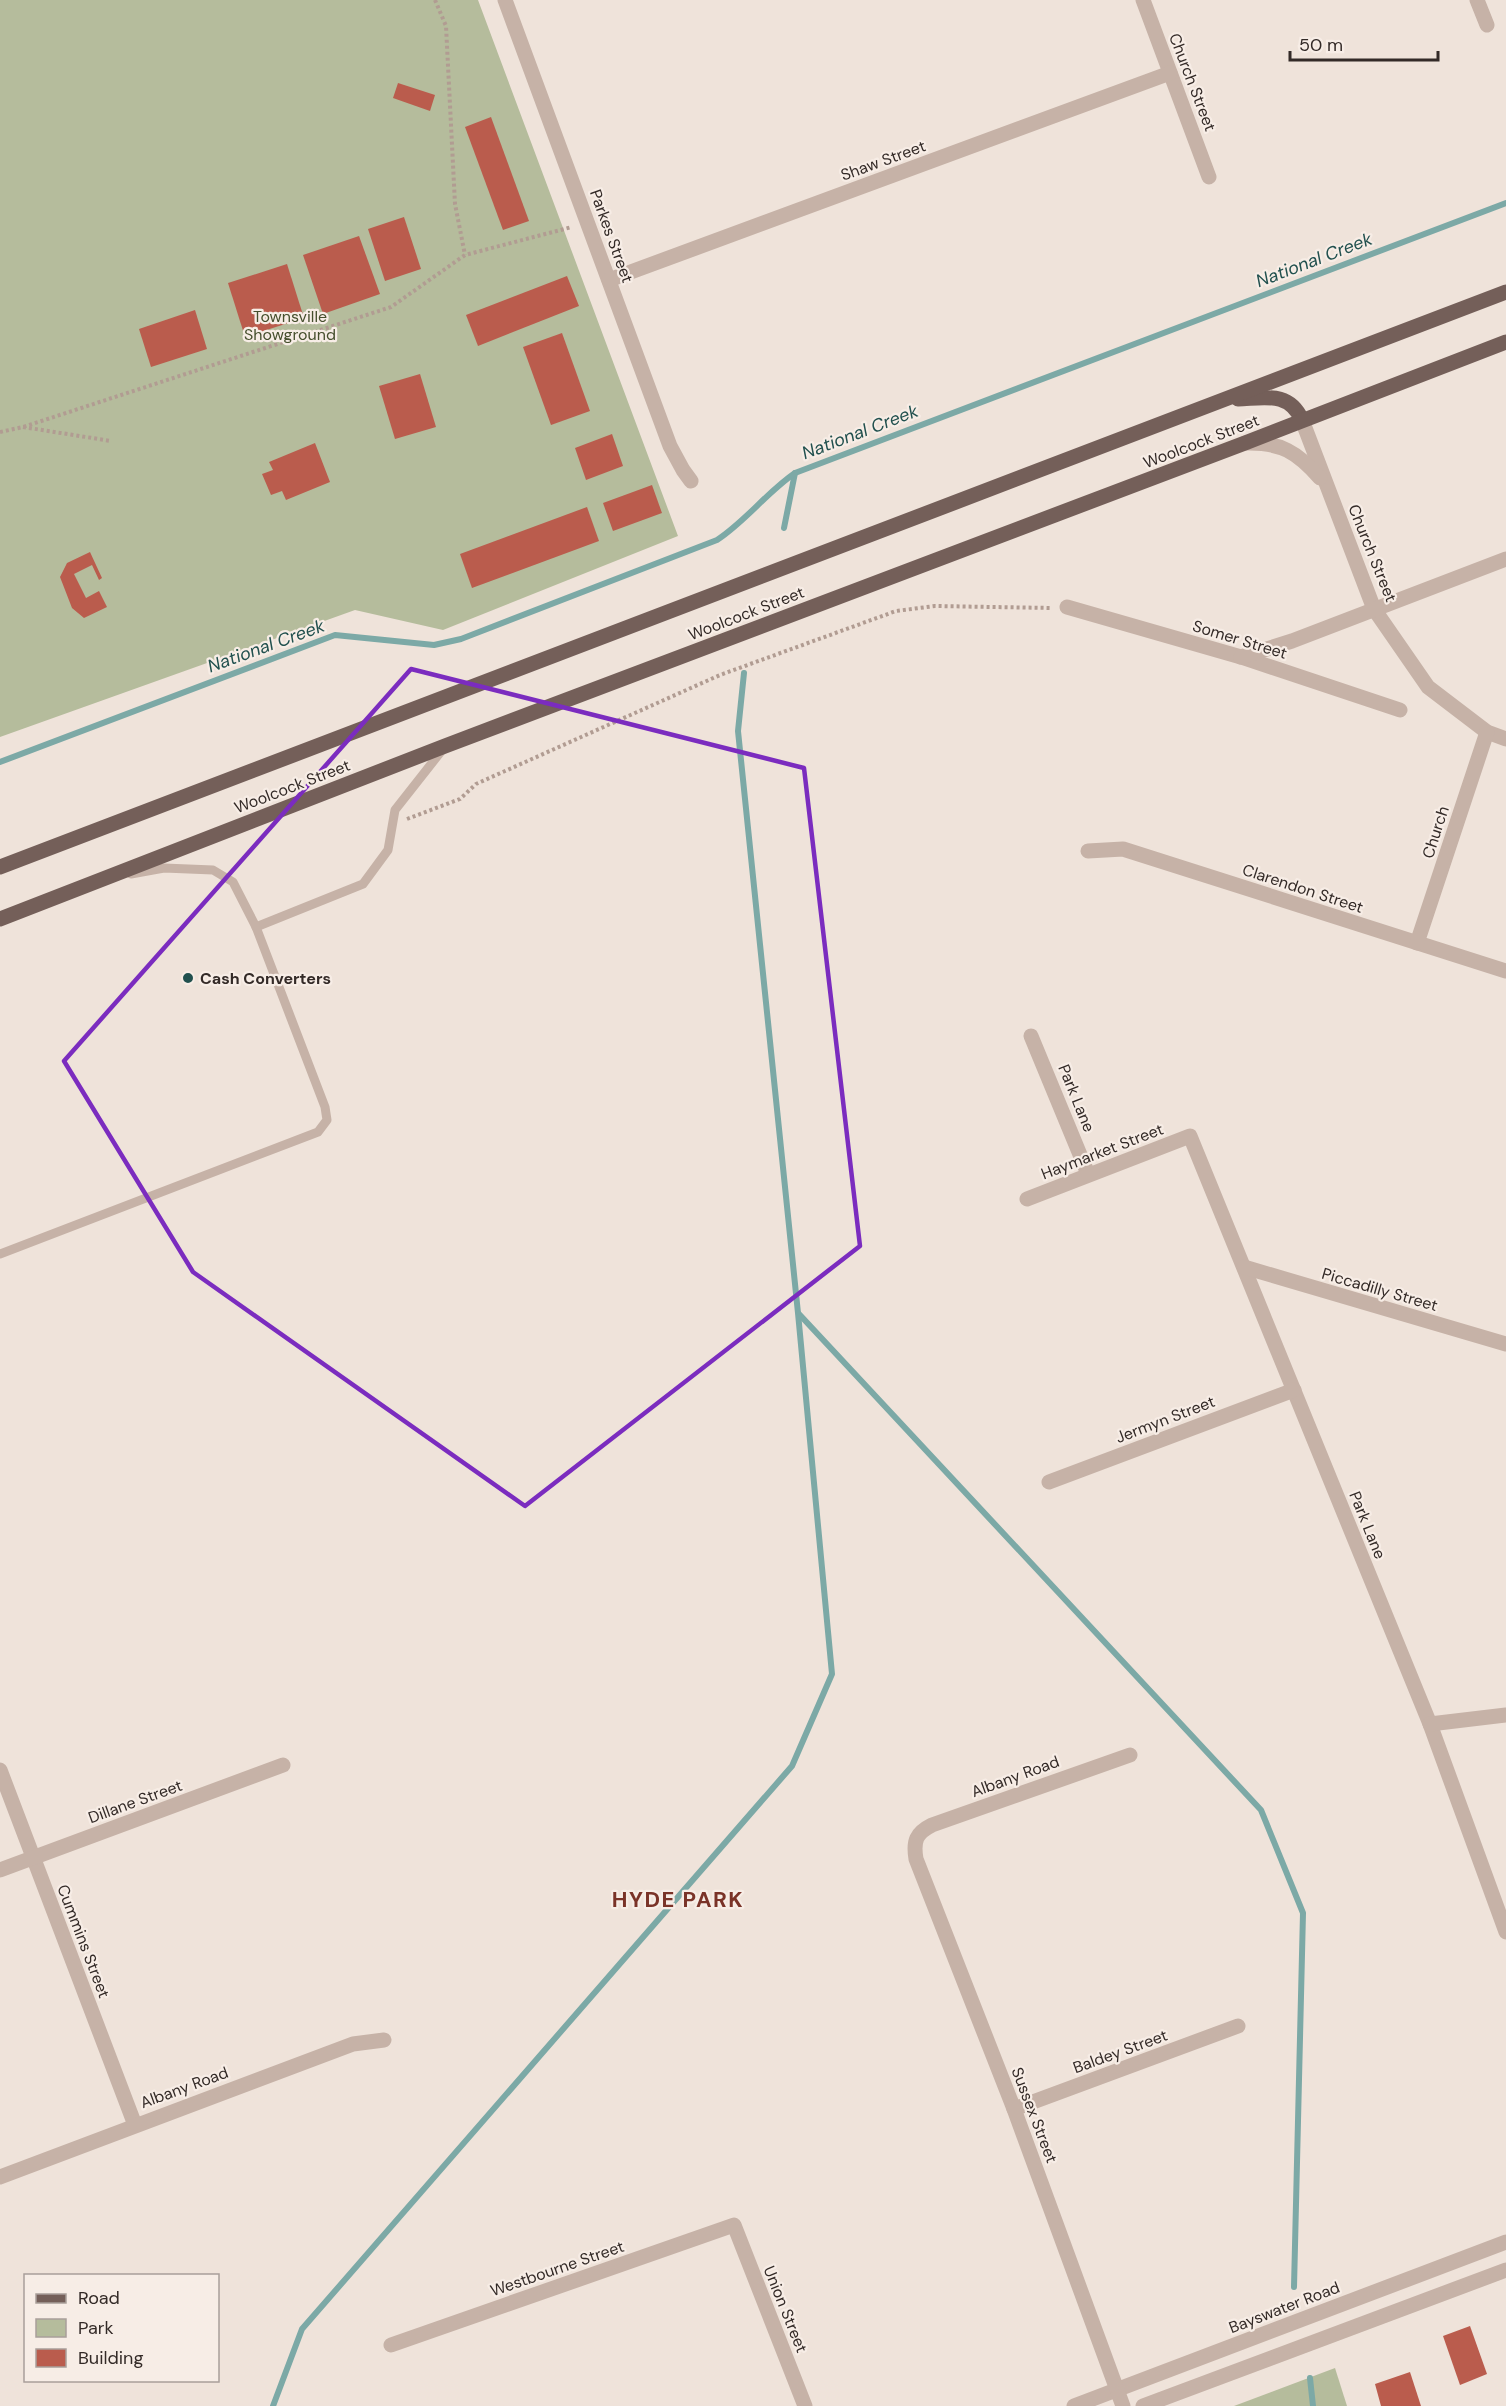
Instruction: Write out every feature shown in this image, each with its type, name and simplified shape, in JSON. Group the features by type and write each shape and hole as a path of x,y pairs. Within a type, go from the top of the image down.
{"main road":[{"name":"Woolcock Street","path":"0,867 1506,292"},
{"name":"Woolcock Street","path":"0,919 445,746 1506,342"},
{"path":"1225,400 1284,399 1294,406 1302,420"}],"street":[{"name":"Parkes Street","path":"505,0 670,446 691,481"},
{"name":"Church Street","path":"1143,0 1209,177"},
{"path":"1477,0 1487,25"},
{"name":"Shaw Street","path":"609,280 1170,73"},
{"name":"Church Street","path":"1302,420 1374,609 1428,687 1487,732"},
{"path":"1245,443 1269,444 1289,450 1307,464 1329,490"},
{"path":"1241,657 1292,641 1506,559"},
{"name":"Somer Street","path":"1067,607 1241,657 1400,710"},
{"path":"1487,732 1506,738"},
{"name":"Church","path":"1417,943 1487,732"},
{"name":"Clarendon Street","path":"1088,851 1123,849 1506,971"},
{"name":"Park Lane","path":"1031,1036 1088,1174"},
{"name":"Park Lane","path":"1190,1136 1430,1724 1506,1932"},
{"name":"Haymarket Street","path":"1027,1199 1190,1136"},
{"name":"Piccadilly Street","path":"1244,1268 1506,1344"},
{"name":"Jermyn Street","path":"1049,1482 1293,1390"},
{"path":"1430,1724 1506,1715"},
{"name":"Albany Road","path":"916,1838 932,1825 1130,1755"},
{"name":"Dillane Street","path":"0,1870 283,1765"},
{"name":"Cummins Street","path":"0,1770 135,2125"},
{"name":"Sussex Street","path":"916,1838 914,1848 916,1859 1014,2109 1123,2406"},
{"name":"Baldey Street","path":"1014,2109 1238,2026"},
{"name":"Albany Road","path":"0,2177 353,2044 384,2040"},
{"name":"Westbourne Street","path":"391,2345 734,2225"},
{"name":"Union Street","path":"734,2225 806,2406"},
{"name":"Bayswater Road","path":"1074,2406 1506,2242"},
{"path":"1143,2406 1506,2270"}],"lane":[{"path":"256,927 363,884 388,850 395,810 445,746"},
{"path":"0,1254 318,1132 327,1120 325,1107 256,927 233,882 213,870 164,868 99,879"}],"path":[{"path":"435,0 446,26 455,204 465,255"},
{"path":"0,432 23,427 391,307 465,255 554,233 587,222"},
{"path":"23,427 111,441"},
{"path":"392,825 460,799 476,784 720,675 896,611 935,606 1032,609 1067,607"}],"highlighted area":[{"path":"411,669 804,768 860,1246 525,1506 193,1272 64,1061"}],"green space":[{"name":"Townsville Showground","path":"0,0 478,0 678,536 443,630 355,610 0,737"},
{"path":"1335,2368 1347,2406 1234,2406"}],"building":[{"path":"398,83 435,95 430,111 393,98"},
{"path":"491,117 529,221 503,230 465,127"},
{"path":"404,217 421,269 385,281 368,229"},
{"path":"359,236 380,294 323,314 303,255"},
{"path":"287,264 304,318 245,337 228,283"},
{"path":"567,276 579,306 478,346 466,315"},
{"path":"195,310 207,349 151,367 139,329"},
{"path":"562,333 590,411 551,425 523,347"},
{"path":"420,374 436,427 395,439 379,386"},
{"path":"612,434 623,466 586,480 575,448"},
{"path":"315,443 330,482 286,500 282,491 271,495 262,474 273,470 269,462"},
{"path":"652,485 662,513 613,531 603,503"},
{"path":"587,507 599,541 472,588 460,554"},
{"path":"90,552 102,578 99,580 92,565 74,574 86,598 99,591 107,607 84,618 72,608 60,577 67,563"},
{"path":"1470,2326 1487,2374 1460,2385 1443,2336"},
{"path":"1410,2372 1421,2406 1381,2406 1375,2384"}],"waterway":[{"name":"National Creek","path":"0,762 335,635 434,645 461,639 717,540 795,473 1506,203"},
{"path":"784,528 795,473"},
{"path":"273,2406 302,2329 792,1766 832,1674 798,1313 738,731 744,673"},
{"path":"799,1314 1261,1810 1303,1913 1294,2287"},
{"path":"1310,2378 1313,2406"}],"place":[{"name":"Cash Converters","path":"188,978"}],"district":[{"name":"HYDE PARK","path":"678,1899"}]}
